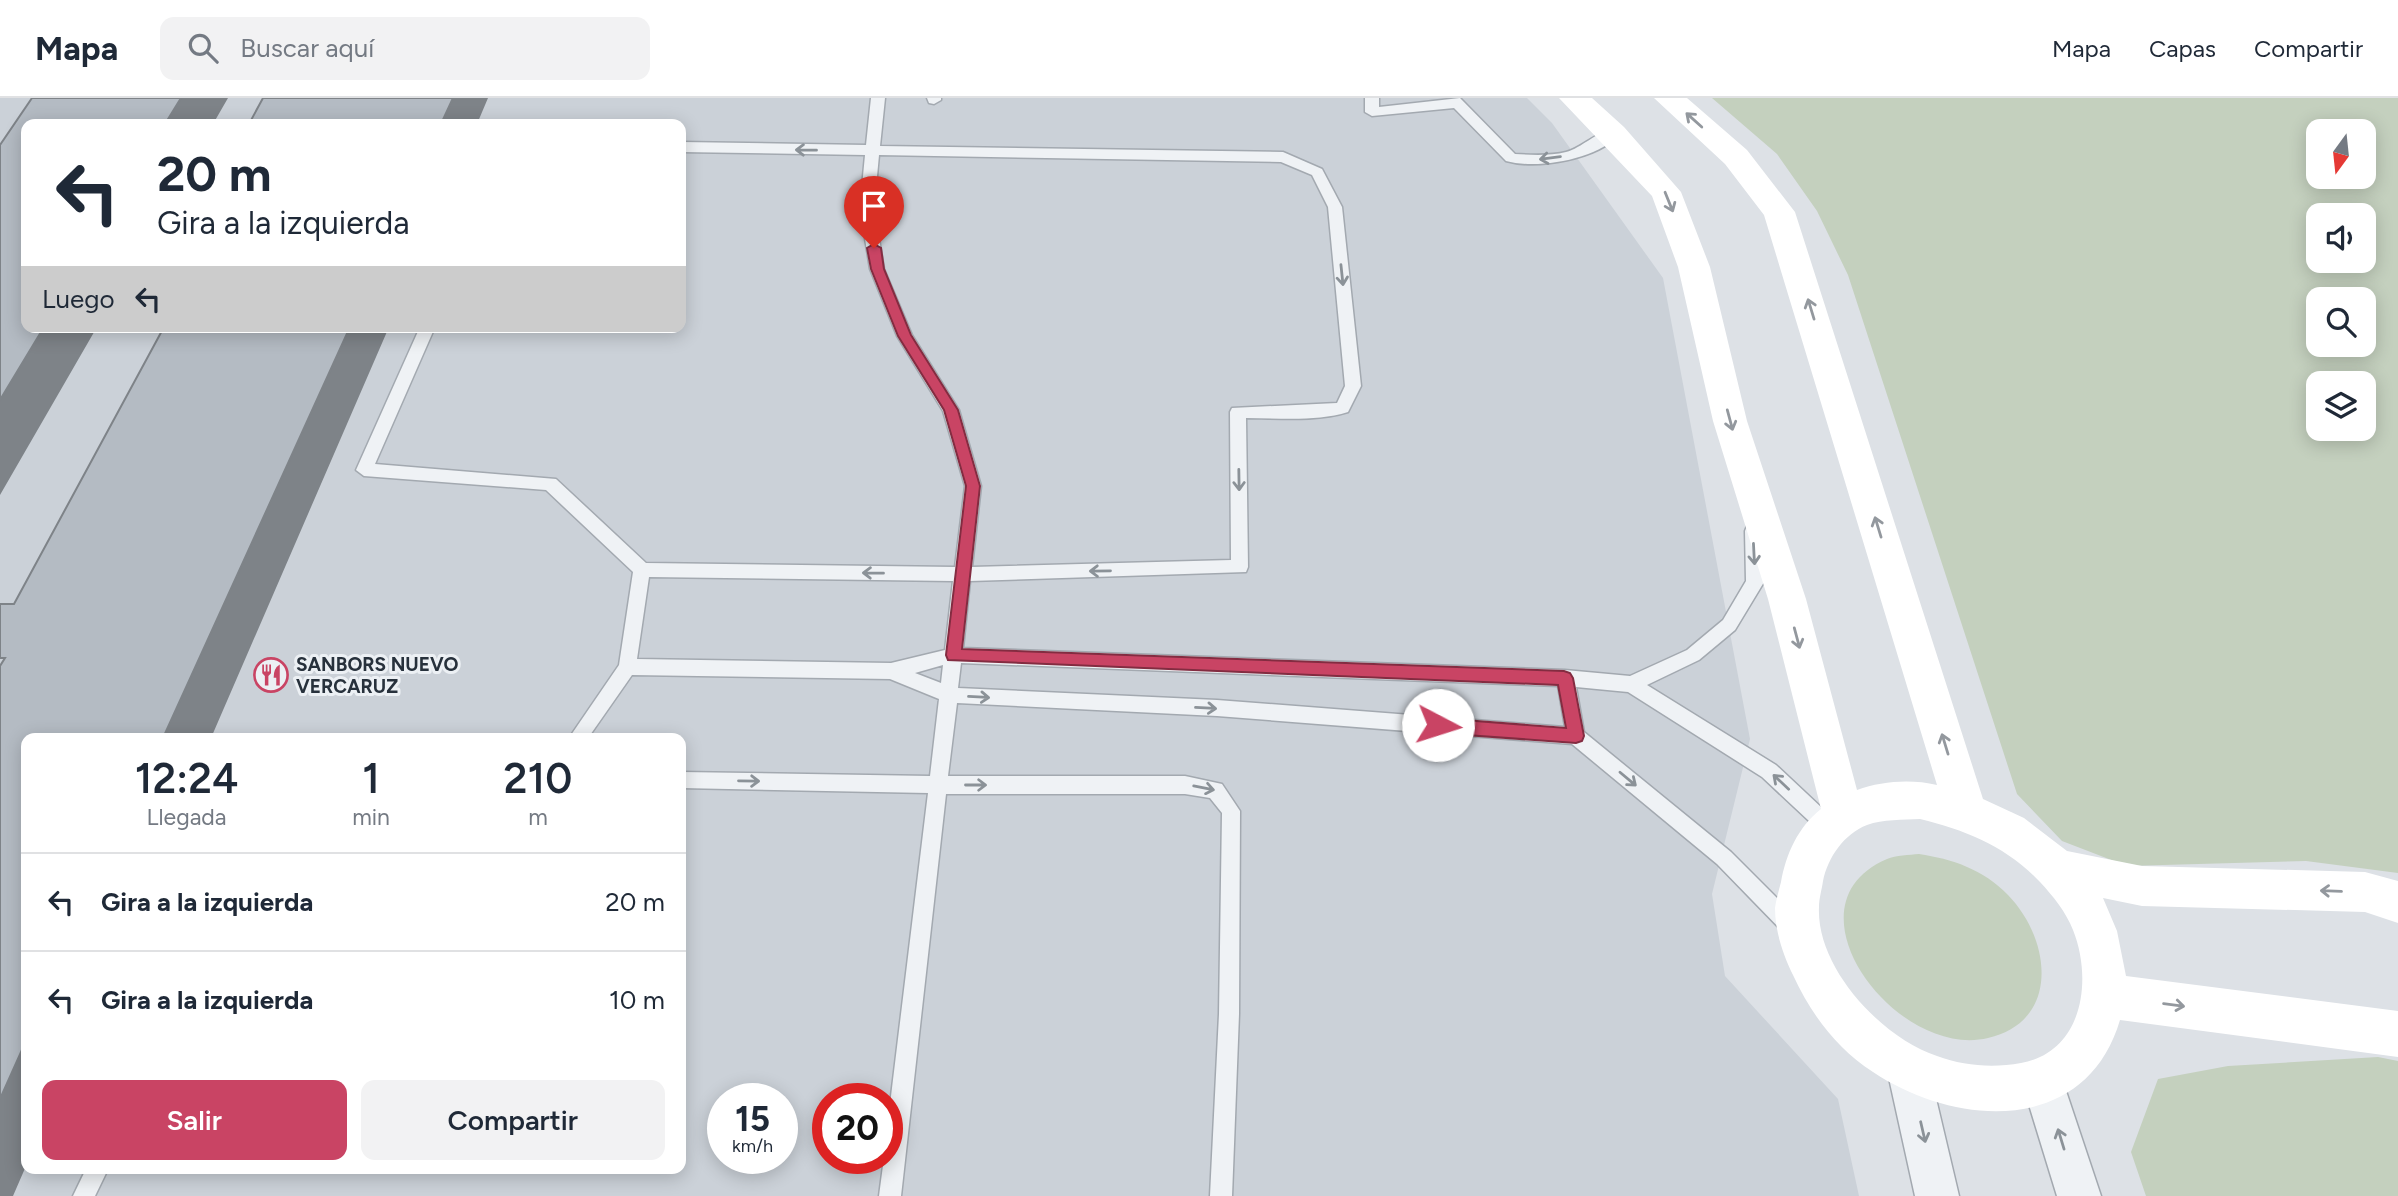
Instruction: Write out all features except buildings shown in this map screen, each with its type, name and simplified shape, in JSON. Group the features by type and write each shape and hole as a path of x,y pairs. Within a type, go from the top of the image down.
{"main road":[{"path":"1574,98 1613,134 1665,192 1694,267 1730,421 1787,598 1837,822"},
{"path":"1670,98 1735,157 1779,212 1965,809"},
{"path":"1920,800 1965,809 2013,833 2056,869 2085,909 2103,953 2106,996 2096,1032 2075,1061 2043,1082 2001,1090 1955,1086 1908,1069 1869,1042 1836,1010 1812,973 1799,934 1797,886 1813,845 1837,822 1880,802 1920,800"},
{"path":"2056,869 2142,886 2365,892 2398,902"},
{"path":"2106,996 2398,1034"}],"street":[{"path":"1908,1069 1937,1196"},
{"path":"2043,1082 2079,1196"}],"lane":[{"path":"878,98 867,208 877,269 905,336 951,410 973,486 890,1196"},
{"path":"1372,98 1372,112 1454,101 1511,158 1534,160 1570,156 1613,134"},
{"path":"425,333 364,470 550,484 642,570 963,574 1240,567 1238,412 1308,412 1342,408 1353,386 1335,207 1317,172 1283,157 686,147"},
{"path":"1632,684 1693,655 1729,625 1755,582 1751,485"},
{"path":"581,733 627,667 642,570"},
{"path":"627,667 891,671 954,655 1564,678 1632,684 1769,771 1837,822"},
{"path":"891,671 950,695 1217,708 1576,736 1724,858 1799,934"},
{"path":"1564,678 1576,736"},
{"path":"686,780 939,785 1185,785 1215,790 1231,811 1229,1014 1221,1196"},
{"path":"84,1196 95,1174"}],"shaded area":[{"path":"0,98 1527,98 1552,123 1663,278 1750,739 1712,894 1725,976 1838,1099 1859,1196 0,1196"}],"green space":[{"path":"1712,98 2398,98 2398,873 2306,861 2127,866 2062,841 2017,794 1848,275 1817,211 1777,154"},
{"path":"1919,854 1955,862 1978,872 2008,895 2022,913 2040,955 2042,977 2038,997 2028,1015 2012,1029 1988,1038 1953,1039 1918,1026 1887,1003 1862,974 1847,942 1844,909 1857,881 1887,859"},
{"path":"2378,1057 2398,1061 2398,1196 2146,1196 2131,1152 2158,1079 2228,1066"}],"place":[{"name":"SANBORS NUEVO VERCARUZ","path":"271,675"}],"route":[{"path":"874,248 877,269 905,336 951,410 973,486 954,655 1564,678 1576,736 1438,725"}]}
